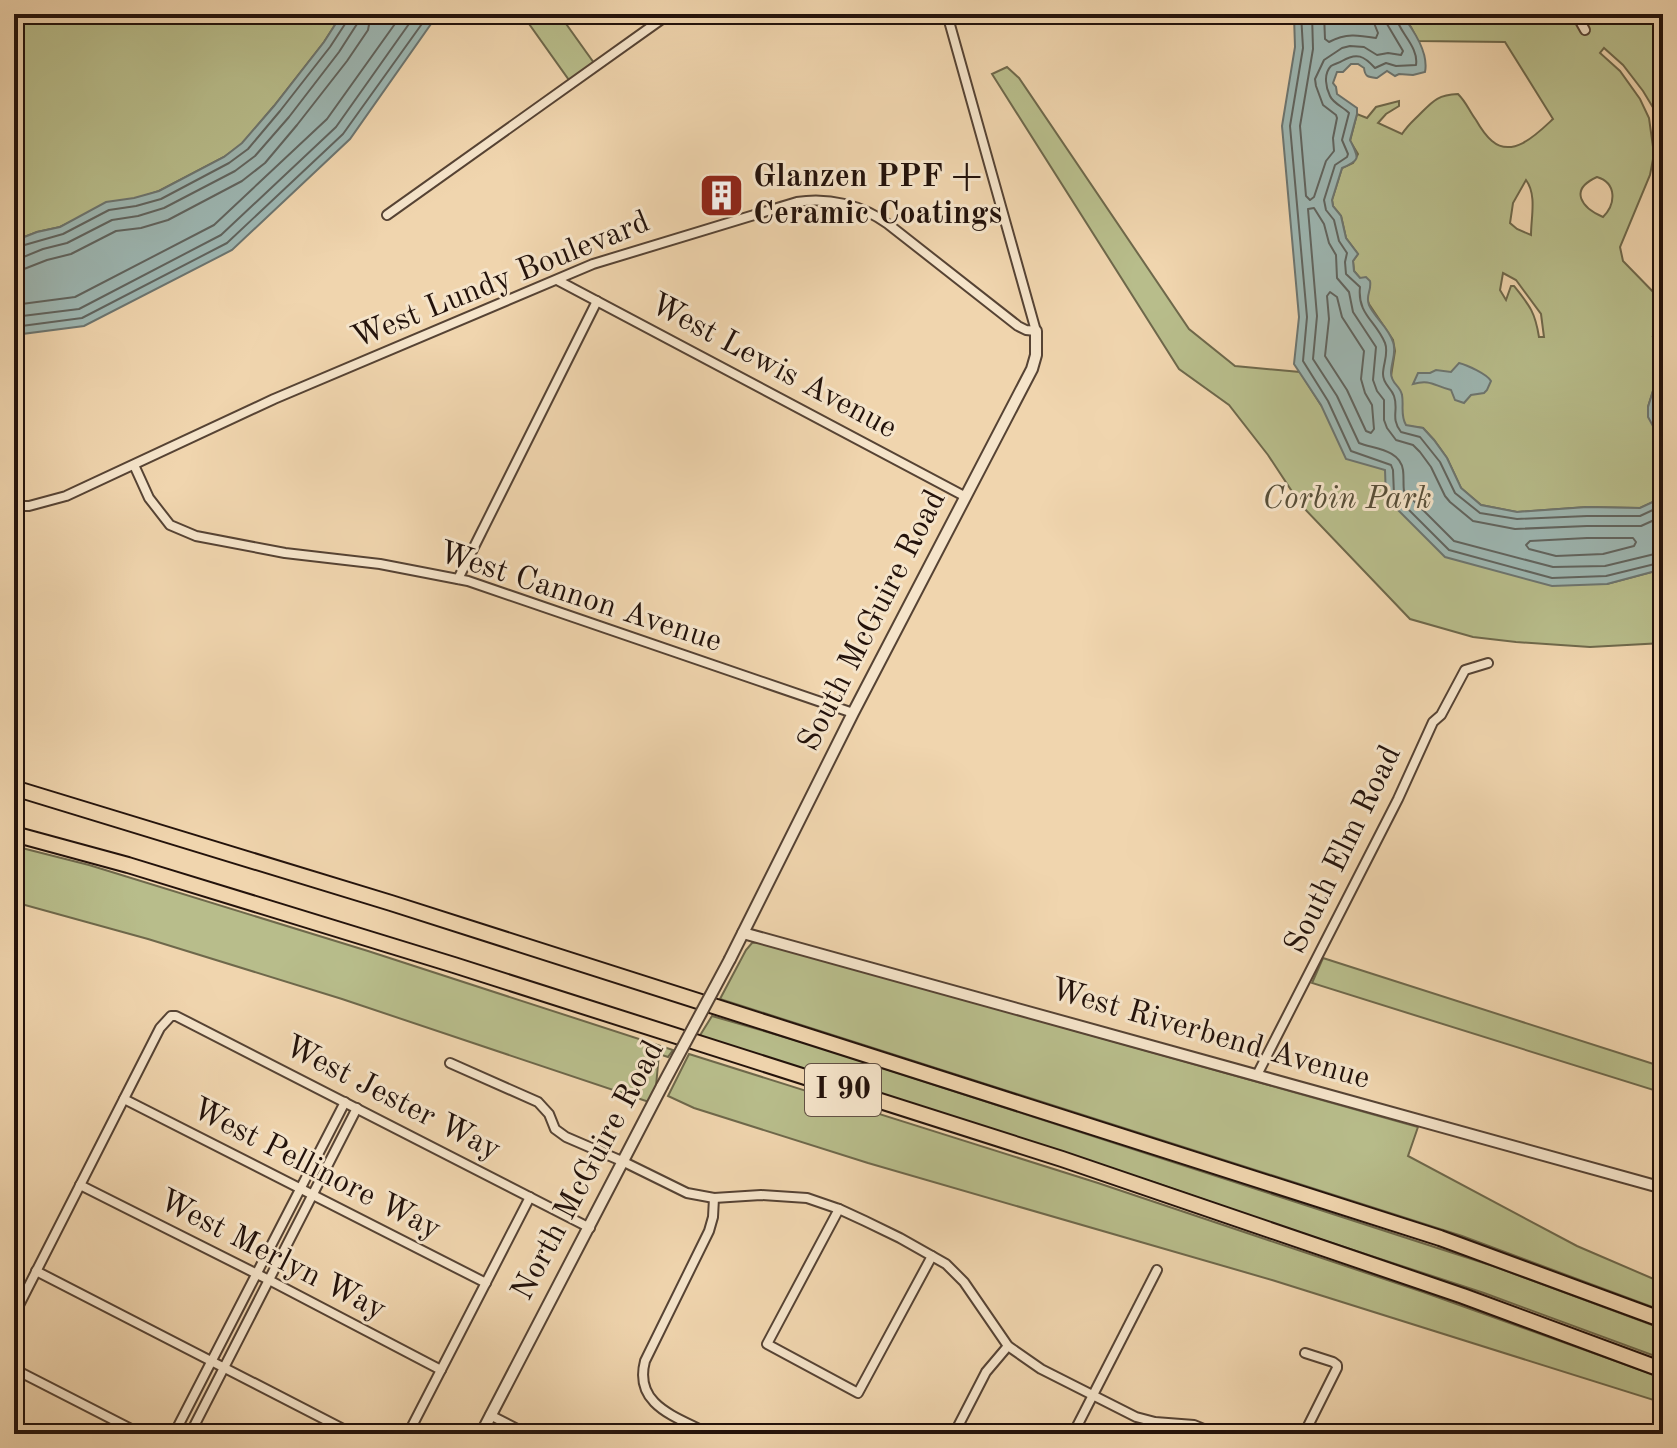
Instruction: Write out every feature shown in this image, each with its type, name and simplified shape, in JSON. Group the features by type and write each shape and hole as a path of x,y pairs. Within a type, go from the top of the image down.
{"highway":[{"name":"I 90","path":"14,788 452,922 1440,1238 1663,1320"},
{"name":"I 90","path":"14,834 128,865 454,965 1062,1159 1463,1296 1663,1370"}],"street":[{"path":"387,215 669,14"},
{"path":"947,14 1036,331"},
{"path":"1576,14 1585,30"},
{"name":"West Lundy Boulevard","path":"14,506 56,500 274,399 593,264 791,203 831,202 862,209 880,218 1018,326 1036,331"},
{"name":"West Lewis Avenue","path":"557,280 966,497"},
{"path":"458,579 597,301"},
{"name":"South McGuire Road","path":"743,933 853,713 1032,369 1036,355 1036,331"},
{"name":"West Cannon Avenue","path":"134,465 149,498 170,525 196,536 458,579 853,713"},
{"name":"South Elm Road","path":"1257,1075 1398,799 1433,722 1441,715 1465,670 1488,663"},
{"name":"West Riverbend Avenue","path":"743,933 1663,1188"},
{"name":"North McGuire Road","path":"481,1434 743,933"},
{"name":"West Jester Way","path":"124,1099 160,1028 171,1016 176,1016 590,1228"},
{"path":"450,1063 528,1097 545,1108 559,1133 687,1193 714,1198 761,1195 807,1198 839,1209 900,1238 946,1264 964,1282 1008,1346 1041,1369 1136,1417 1194,1425 1216,1434"},
{"path":"14,1315 124,1099"},
{"name":"West Pellinore Way","path":"124,1099 486,1283"},
{"path":"174,1434 345,1102"},
{"path":"190,1434 357,1108"},
{"name":"West Merlyn Way","path":"80,1185 441,1370"},
{"path":"408,1434 530,1197"},
{"path":"709,1434 652,1401 644,1388 643,1369 709,1231 714,1198"},
{"path":"839,1209 767,1344 858,1393 932,1256"},
{"path":"1073,1434 1157,1270"},
{"path":"36,1271 353,1434"},
{"path":"954,1434 986,1372 1008,1346"},
{"path":"1304,1434 1337,1368 1333,1362 1305,1353"},
{"path":"14,1369 141,1434"},
{"path":"490,1415 527,1434"},
{"path":"1661,1434 1662,1422"},
{"path":"684,1434 689,1423"}],"green space":[{"path":"14,14 342,14 274,106 242,144 224,157 159,191 14,241"},
{"path":"522,14 559,14 594,63 569,80"},
{"path":"1401,14 1663,14 1663,124 1623,65 1604,48 1600,53 1620,71 1640,99 1649,118 1654,154 1650,175 1620,247 1623,261 1663,302 1663,312 1653,336 1661,337 1657,378 1648,407 1659,428 1663,428 1663,487 1653,502 1640,508 1587,507 1517,512 1481,505 1461,488 1447,458 1423,428 1406,426 1402,420 1402,395 1391,376 1395,351 1393,340 1369,304 1360,278 1354,271 1353,261 1358,254 1346,238 1341,216 1332,200 1342,168 1353,163 1358,154 1350,141 1357,114 1367,118 1376,107 1399,101 1399,106 1378,123 1402,134 1436,100 1458,94 1490,139 1508,147 1525,142 1553,119 1505,42 1418,41","holes":["1597,177 1608,184 1612,194 1610,206 1603,217 1589,209 1581,198 1583,187","1526,180 1532,199 1531,235 1510,223 1513,203","1503,273 1516,280 1541,314 1544,337 1539,337 1531,310 1514,286 1511,286 1506,300 1500,290"]},
{"name":"Corbin Park","path":"1007,67 1019,78 1189,329 1235,366 1300,372 1321,405 1385,470 1607,584 1663,569 1663,643 1590,647 1516,642 1473,637 1410,619 1301,505 1268,455 1229,405 1179,369 992,74"},
{"path":"14,846 89,865 368,951 673,1050 668,1057 659,1054 656,1086 649,1102 342,999 148,939 14,902"},
{"path":"759,942 1418,1127 1408,1156 1577,1246 1663,1283 1663,1311 1462,1236 720,999 746,950 752,943"},
{"path":"1323,958 1663,1067 1663,1093 1312,983"},
{"path":"712,1016 812,1045 1493,1266 1663,1329 1663,1359 1484,1293 1156,1183 699,1037"},
{"path":"689,1054 1098,1183 1423,1292 1663,1378 1663,1403 1272,1280 868,1163 694,1108 668,1096"}],"water":[{"path":"342,14 438,14 350,139 232,250 84,326 14,335 14,241 60,227 106,202 159,191 224,157 242,143 274,106"},
{"path":"1291,14 1401,14 1415,34 1425,57 1425,72 1395,76 1387,71 1377,78 1368,76 1358,64 1351,64 1343,72 1337,72 1333,83 1337,94 1357,108 1357,114 1350,140 1356,158 1342,168 1333,206 1341,216 1346,238 1358,254 1353,261 1354,271 1360,278 1366,277 1370,281 1369,305 1393,342 1391,377 1402,395 1406,425 1423,428 1447,458 1461,488 1481,505 1517,512 1587,507 1640,508 1653,502 1663,487 1663,569 1607,584 1552,586 1445,557 1386,498 1385,470 1346,459 1321,405 1294,364 1299,317 1282,126 1295,47 1294,16"},
{"path":"1663,331 1663,428 1653,426 1648,417 1648,407 1657,378"},
{"path":"1459,363 1489,378 1491,381 1484,393 1471,395 1464,403 1455,400 1451,390 1428,383 1413,384 1418,373 1436,370 1451,372"}],"place":[{"name":"Glanzen PPF + Ceramic Coatings","path":"722,196"}]}
